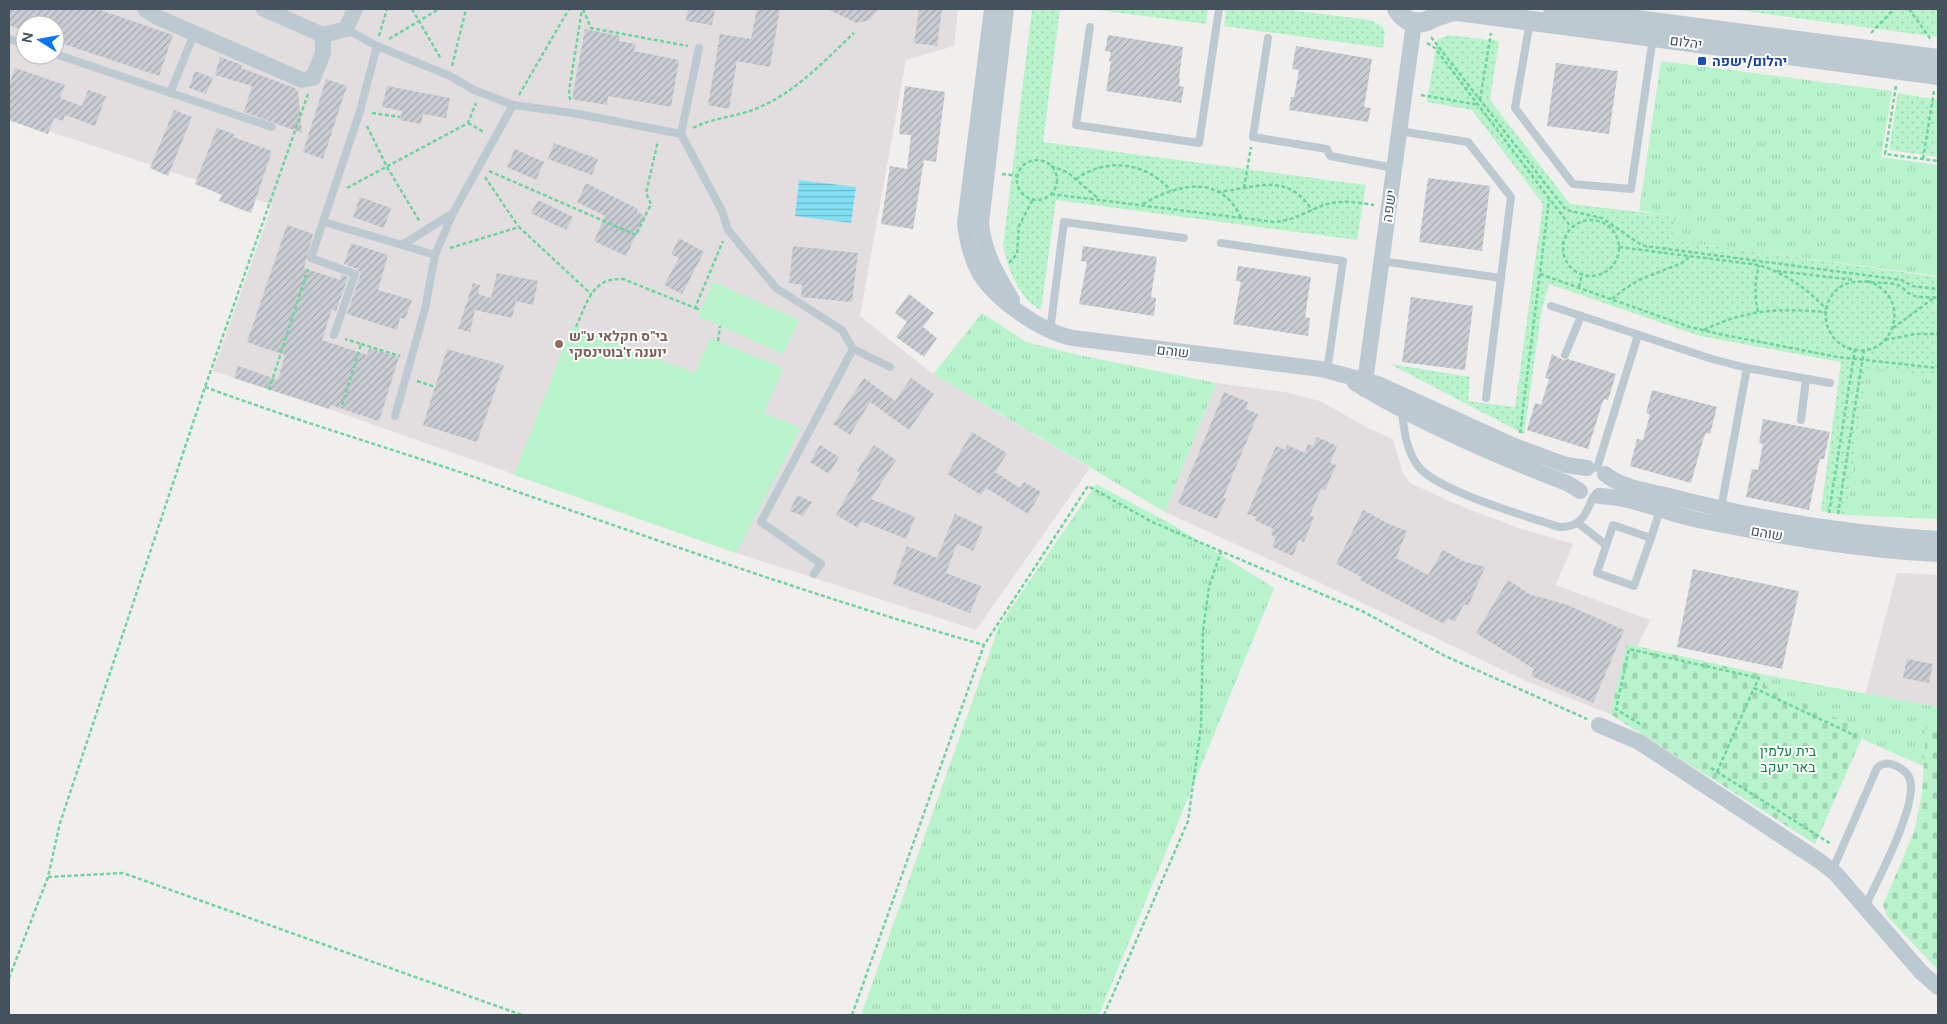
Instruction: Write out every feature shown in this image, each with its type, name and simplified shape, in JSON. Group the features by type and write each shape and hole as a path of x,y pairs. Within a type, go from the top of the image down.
{"street":[{"path":"145,9 157,17 194,34 302,80 313,78 323,53 323,35"},
{"path":"264,9 323,35 346,29 355,9"},
{"name":"שוהם","path":"992,9 965,223 968,247 980,274 990,286 1018,310 1050,331 1073,338 1331,372 1364,385 1399,392 1449,418 1518,447 1566,465 1596,470 1622,484 1721,508 1832,527 1938,539"},
{"name":"שוהם","path":"1006,9 981,210 985,249 996,273 1018,310"},
{"path":"1396,9 1407,20 1424,21"},
{"name":"יהלום","path":"1553,9 1648,24 1898,70 1937,63"},
{"name":"יהלום","path":"1424,21 1453,12 1530,21 1648,24 1856,48 1937,63"},
{"name":"ישפה","path":"1364,385 1404,92 1424,21"},
{"name":"שוהם","path":"1364,385 1402,411 1476,447 1567,483 1590,495 1610,496 1660,510 1820,543 1938,554"},
{"path":"1596,470 1608,479 1607,488 1590,495 1578,479 1596,470"},
{"path":"1599,725 1639,742 1801,847 1832,871 1921,972 1938,987"}],"lane":[{"path":"1090,26 1076,125 1199,143 1219,9"},
{"path":"1530,21 1515,108 1573,184 1631,189 1648,24"},
{"path":"346,29 377,46 450,76 480,92 513,105 573,113 681,134"},
{"path":"170,93 194,34"},
{"path":"1268,38 1253,137 1327,149 1330,156 1394,168"},
{"path":"334,335 355,274 312,258 360,111 377,46"},
{"path":"699,48 681,134 722,211 728,230 776,288 842,330 853,349 890,367"},
{"path":"65,57 272,127"},
{"path":"395,416 426,309 435,256 453,212 513,105"},
{"path":"1399,131 1468,142 1511,197 1486,398"},
{"path":"402,245 453,212"},
{"path":"324,222 435,256"},
{"path":"1050,331 1064,222 1184,238"},
{"path":"1221,243 1343,261 1331,372"},
{"path":"1381,261 1501,278"},
{"path":"1551,306 1747,368 1830,383"},
{"path":"1565,355 1580,316"},
{"path":"1596,470 1638,335"},
{"path":"814,574 821,564 761,522 853,349"},
{"path":"1721,508 1747,368"},
{"path":"1801,420 1806,379"},
{"path":"1402,411 1409,451 1418,467 1433,479 1472,496 1559,527 1567,528 1578,523 1590,495"},
{"path":"1651,538 1613,525 1597,573 1634,586 1651,538 1660,510"},
{"path":"1578,523 1606,545"},
{"path":"1832,871 1877,768 1881,764 1888,763 1903,770 1911,782 1907,816 1865,907"}],"path":[{"path":"377,46 387,9"},
{"path":"412,9 450,76"},
{"path":"377,46 438,9"},
{"path":"450,76 466,9"},
{"path":"513,105 570,9"},
{"path":"582,9 591,28 699,48"},
{"path":"569,91 582,9"},
{"path":"1856,48 1894,9"},
{"path":"1909,9 1937,63 1923,159"},
{"path":"1479,105 1493,16"},
{"path":"1424,21 1480,100 1566,210 1602,218 1640,244 1902,280 1912,286 1938,290"},
{"path":"1424,21 1435,48 1571,228"},
{"path":"681,134 708,120 759,108 800,84 854,33"},
{"path":"1898,70 1885,154 1938,161"},
{"path":"9,978 48,877 60,823 205,387 297,130 313,78"},
{"path":"332,196 468,123 480,92"},
{"path":"1404,92 1479,105"},
{"path":"360,111 400,117"},
{"path":"360,111 387,167 425,230"},
{"path":"468,123 478,128"},
{"path":"479,167 636,235 651,204 646,193 660,130"},
{"path":"1244,188 1253,137"},
{"path":"1100,200 1067,172 1041,160 1033,160 1020,169 1018,176 1019,187 1026,196 1033,199 1041,199 1051,194 1241,218 1282,221 1341,201 1388,207"},
{"path":"1076,179 1088,170 1105,164 1117,164 1150,173 1162,180 1171,191"},
{"path":"1051,166 1056,179 1051,194"},
{"path":"479,167 519,227 591,294"},
{"path":"1217,192 1269,183 1299,195 1312,210"},
{"path":"1142,205 1171,191 1193,186 1206,187 1217,192 1234,206 1241,218"},
{"path":"1518,447 1549,198"},
{"path":"996,273 1017,254 1019,226 1033,199"},
{"path":"1585,220 1602,221 1614,232 1619,247 1615,264 1597,276 1582,274 1571,268 1563,254 1565,237 1571,228 1585,220"},
{"path":"435,256 461,243 519,227"},
{"path":"696,308 728,230"},
{"path":"1619,247 1760,265 1804,286 1826,310"},
{"path":"1612,299 1623,290 1682,263 1690,256"},
{"path":"268,390 312,258"},
{"path":"1758,312 1755,286 1760,265"},
{"path":"1776,271 1898,285 1912,295 1937,298"},
{"path":"1540,274 1704,330 1854,359 1938,368"},
{"path":"1579,288 1582,274"},
{"path":"576,327 591,294 601,283 611,279 624,280 701,310"},
{"path":"1857,281 1847,283 1836,290 1826,310 1826,322 1832,335 1841,344 1856,350 1864,350 1874,347 1885,340 1915,334 1938,334"},
{"path":"1867,281 1885,290 1892,302 1895,315 1892,329 1885,340"},
{"path":"1892,329 1937,298"},
{"path":"1704,330 1747,313 1826,310"},
{"path":"718,341 720,326"},
{"path":"334,335 411,359"},
{"path":"342,405 361,344"},
{"path":"1832,527 1856,350"},
{"path":"1832,527 1864,350"},
{"path":"406,378 435,387"},
{"path":"205,387 289,418 403,453 884,616 984,645"},
{"path":"852,1015 984,645 1088,486 1152,522 1364,612 1445,656 1599,725"},
{"path":"1104,1015 1188,821 1201,727 1203,631 1209,586 1221,551"},
{"path":"1642,725 1616,709 1629,650 1759,678 1717,772"},
{"path":"1754,688 1856,736"},
{"path":"1709,767 1841,850"},
{"path":"48,877 123,873 522,1015"}],"shaded area":[{"name":"בי\"ס חקלאי ע\"ש יוענה ז'בוטינסקי","path":"9,9 958,9 954,46 906,60 860,316 933,374 1090,468 976,630 736,553 329,409 213,371 272,205 9,118"},
{"path":"1216,383 1285,392 1320,401 1368,428 1393,439 1403,473 1410,483 1458,505 1519,528 1573,544 1556,585 1650,620 1637,647 1627,644 1610,714 1526,681 1312,579 1165,512"},
{"path":"1897,573 1938,575 1938,707 1865,695"}],"green space":[{"path":"1032,9 1060,9 1043,142 1366,185 1357,240 1056,200 1041,310 1033,305 1026,299 1011,273 1003,246"},
{"path":"1090,9 1208,9 1206,24"},
{"path":"1226,9 1282,9 1370,20 1382,26 1385,32 1383,48 1224,26"},
{"path":"1730,9 1938,9 1938,37"},
{"path":"1448,35 1499,41 1490,100 1570,204 1674,216 1672,240 1938,277 1938,375 1867,369 1846,515 1821,511 1841,362 1700,336 1549,284 1542,308 1524,434 1390,364 1470,377 1468,401 1515,407 1543,204 1472,110 1427,102 1437,40"},
{"path":"1661,61 1892,91 1881,157 1938,165 1938,276 1671,240 1674,216 1639,211"},
{"path":"1898,93 1938,100 1938,157 1889,150"},
{"path":"713,282 799,320 783,354 698,316"},
{"path":"982,313 1026,342 1074,354 1216,383 1165,512 933,374"},
{"path":"572,326 695,373 710,338 783,368 764,413 801,428 736,553 514,475"},
{"path":"1867,368 1938,375 1938,519 1846,515"},
{"path":"1096,484 1173,525 1274,588 1099,1015 861,1015 999,626"},
{"name":"בית עלמין באר יעקב","path":"1627,644 1766,675 1765,685 1865,731 1815,844 1610,714"},
{"path":"1766,675 1938,707 1938,730 1926,727 1925,767 1862,739 1865,731 1765,685"},
{"path":"1926,727 1938,730 1938,970 1887,916 1883,905 1914,832 1922,794"}],"water":[{"path":"799,180 856,187 851,223 795,216"}],"building":[{"path":"9,9 97,9 173,35 159,76 65,44 65,15 15,15 15,27 9,25"},
{"path":"688,9 715,9 712,25 686,21"},
{"path":"757,9 780,9 770,67 737,61 729,109 708,105 720,34 751,39"},
{"path":"827,9 879,9 869,20 857,23"},
{"path":"919,9 942,9 937,46 914,43"},
{"path":"585,29 620,36 619,41 636,44 634,51 679,60 671,107 608,96 607,105 572,99"},
{"path":"1108,35 1183,47 1179,78 1179,86 1184,87 1181,103 1106,91 1111,61 1109,61 1111,52 1105,51"},
{"path":"1296,46 1372,59 1364,107 1371,108 1368,122 1289,110 1291,97 1294,97 1299,70 1292,69"},
{"path":"220,57 242,65 241,68 295,88 298,92 302,133 244,112 252,86 215,75"},
{"path":"1556,63 1618,71 1609,134 1547,126"},
{"path":"15,68 65,85 60,98 82,106 88,90 106,96 95,126 65,115 63,121 54,118 48,134 9,120 9,85"},
{"path":"195,71 213,78 206,94 189,88"},
{"path":"326,79 347,86 323,159 303,152"},
{"path":"387,86 450,98 446,118 423,114 421,124 400,120 402,111 382,107"},
{"path":"905,86 945,92 936,162 924,160 913,229 881,224 890,166 907,169 911,135 899,134"},
{"path":"174,110 192,117 168,176 150,168"},
{"path":"217,128 234,134 233,137 272,151 251,213 219,201 222,195 195,184"},
{"path":"554,143 598,159 592,175 548,159"},
{"path":"515,149 544,162 536,180 507,167"},
{"path":"1428,178 1490,186 1482,251 1419,242"},
{"path":"586,183 638,209 637,212 645,216 626,256 594,241 605,216 577,202"},
{"path":"360,197 391,208 384,228 353,217"},
{"path":"538,200 573,217 566,230 531,213"},
{"path":"287,225 313,234 304,268 340,280 341,275 348,277 336,311 332,309 322,340 367,355 369,348 399,357 379,421 330,405 329,409 234,378 238,366 278,380 285,355 247,342"},
{"path":"679,238 704,252 682,294 664,285 679,258 671,254"},
{"path":"351,243 388,255 378,290 412,300 405,319 400,318 397,330 347,314 361,273 357,269 344,264"},
{"path":"793,246 858,253 852,302 801,297 802,285 789,283"},
{"path":"1083,246 1157,257 1151,297 1156,298 1154,316 1079,304 1087,262 1081,261"},
{"path":"1238,266 1311,277 1305,317 1310,318 1308,336 1233,324 1241,282 1236,281"},
{"path":"497,273 538,281 533,305 516,301 512,318 475,310 470,332 458,329 473,283 480,285 478,294 491,298"},
{"path":"909,294 934,313 923,327 937,338 924,357 896,337 907,322 895,313"},
{"path":"1411,297 1473,306 1465,370 1402,362"},
{"path":"447,349 504,365 477,442 423,425"},
{"path":"1552,354 1563,360 1568,359 1616,374 1608,400 1604,399 1601,407 1588,449 1527,430 1535,403 1541,405 1549,379 1545,378"},
{"path":"864,378 895,401 911,378 934,394 909,430 870,402 850,435 833,424"},
{"path":"1652,390 1717,407 1710,434 1706,433 1703,440 1691,483 1630,466 1637,439 1643,440 1650,414 1646,413"},
{"path":"1224,392 1248,402 1246,409 1258,414 1223,498 1226,498 1217,519 1178,503"},
{"path":"1763,419 1830,432 1824,459 1820,459 1818,466 1809,510 1746,497 1752,469 1758,470 1763,444 1759,443"},
{"path":"972,432 1007,453 995,472 1020,488 1024,482 1041,492 1028,514 986,488 981,495 947,474"},
{"path":"1317,437 1337,446 1330,463 1336,465 1325,490 1321,489 1310,515 1314,517 1304,542 1299,540 1293,556 1272,547 1276,537 1271,535 1273,529 1255,520 1256,517 1247,514 1276,446 1285,450 1287,445 1305,453 1308,444 1313,446"},
{"path":"820,445 839,457 829,474 810,462"},
{"path":"874,445 896,460 871,499 915,517 906,539 861,521 858,528 836,515 860,473 857,471"},
{"path":"797,495 812,502 803,516 790,511"},
{"path":"1363,510 1407,531 1396,558 1428,575 1443,550 1463,561 1485,567 1468,606 1464,604 1455,622 1448,618 1444,624 1360,580 1362,577 1336,564"},
{"path":"955,514 983,527 973,551 957,544 946,573 981,586 970,613 893,584 907,546 937,558"},
{"path":"1693,569 1799,591 1782,669 1677,647"},
{"path":"1508,580 1531,595 1565,604 1624,630 1593,703 1531,676 1534,669 1476,633"},
{"path":"1907,659 1933,664 1929,683 1903,678"}],"place":[{"name":"יהלום/ישפה","path":"1702,61"},
{"name":"בי\"ס חקלאי ע\"ש יוענה ז'בוטינסקי","path":"559,344"}]}
